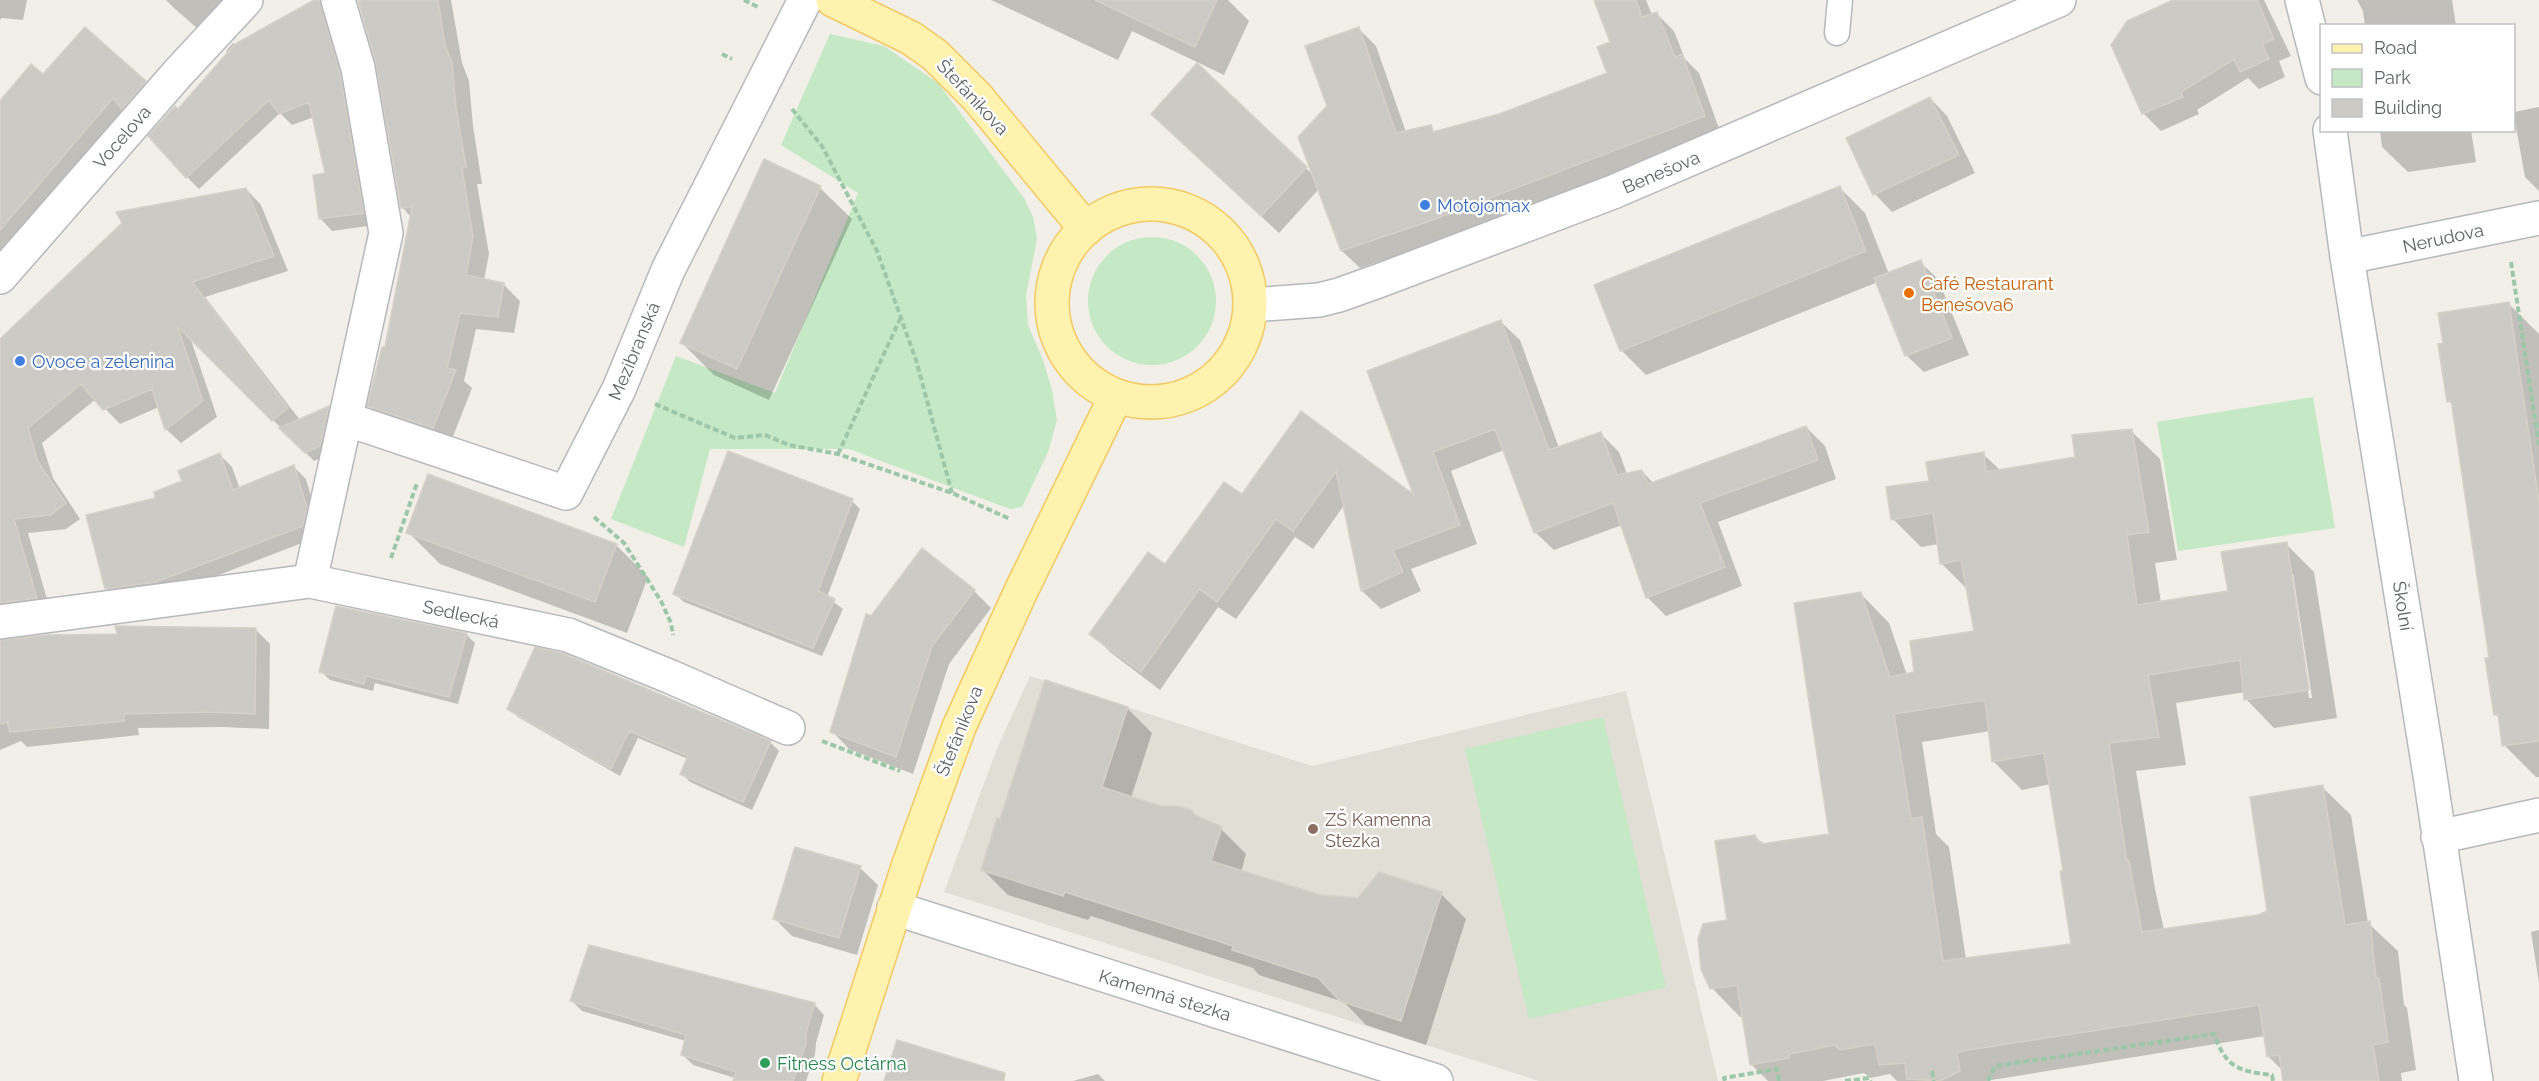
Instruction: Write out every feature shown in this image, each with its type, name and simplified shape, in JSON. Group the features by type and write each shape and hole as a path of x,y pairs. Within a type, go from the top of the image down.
{"main road":[{"name":"Štefánikova","path":"833,0 911,38 934,55 977,98 1086,229"},
{"path":"1140,204 1184,207 1219,229 1237,251 1248,276 1251,305 1247,332 1236,357 1218,377 1196,393 1170,401 1142,403 1097,388 1073,365 1060,343 1053,318 1052,292 1059,267 1071,244 1086,229 1113,211 1140,204"},
{"name":"Štefánikova","path":"839,1081 894,908 959,728 1020,591 1116,396"}],"street":[{"name":"Vocelova","path":"0,277 179,72 246,0"},
{"path":"310,581 386,233 358,68 338,0"},
{"name":"Mezibranská","path":"566,493 619,389 668,270 805,0"},
{"name":"Benešova","path":"1251,305 1319,300 1381,280 1613,192 2059,0"},
{"path":"2302,0 2320,70"},
{"name":"Školní","path":"2330,132 2347,257 2476,1081"},
{"name":"Nerudova","path":"2347,257 2539,218"},
{"path":"346,419 566,493"},
{"name":"Sedlecká","path":"0,622 310,581 568,635 788,728"},
{"path":"2438,837 2539,815"},
{"name":"Kamenná stezka","path":"894,908 1436,1081"}],"lane":[{"path":"1837,33 1840,0"}],"path":[{"path":"722,54 765,76 822,146 877,251 916,360 952,493"},
{"path":"2509,251 2539,445"},
{"path":"838,454 900,319"},
{"path":"619,389 735,438 765,435 789,445 838,454 952,493 1010,519"},
{"path":"378,596 430,447"},
{"path":"566,493 624,543 661,601 671,623 676,651 671,677"},
{"path":"788,728 900,771"},
{"path":"1988,1081 1995,1066 2214,1034 2221,1053 2232,1066 2249,1072 2272,1075 2273,1081"},
{"path":"1725,1081 1724,1078 1777,1069 1779,1081"},
{"path":"1932,1071 1934,1081"},
{"path":"1845,1081 1869,1078 1872,1081"}],"shaded area":[{"name":"ZŠ Kamenna Stezka","path":"1030,676 1312,766 1626,691 1718,1081 1539,1081 944,892 996,751"}],"green space":[{"path":"830,34 884,46 938,83 1024,198 1033,217 1037,239 1026,295 1028,325 1043,360 1052,390 1057,420 1048,452 1022,507 1010,509 849,449 710,449 684,547 611,519 676,356 775,393 858,193 781,145"},
{"path":"1152,237 1177,242 1197,256 1211,276 1216,301 1211,326 1197,346 1177,360 1152,365 1127,360 1107,346 1093,326 1088,301 1093,276 1107,256 1127,242"},
{"path":"2313,397 2335,528 2178,551 2157,422"},
{"path":"1603,717 1666,987 1529,1019 1465,749"}],"building":[{"path":"314,0 320,0 340,72 364,213 319,219 313,175 325,173 309,102 279,114 269,100 186,178 148,136 175,106 178,109 235,44"},
{"path":"358,0 438,0 445,45 452,63 456,108 466,167 462,168 473,237 466,275 504,283 498,317 460,313 447,368 456,370 433,428 367,406 382,347 385,347 412,207 401,208 376,65"},
{"path":"1095,0 1217,0 1195,47"},
{"path":"1594,0 1636,0 1642,17 1657,12 1675,57 1682,54 1705,116 1427,222 1341,251 1298,137 1327,106 1305,46 1359,27 1396,133 1431,125 1433,132 1499,114 1607,73 1597,47 1610,42"},
{"path":"2173,0 2257,0 2274,39 2262,44 2269,59 2240,72 2234,59 2181,92 2183,97 2142,114 2111,45 2127,21"},
{"path":"85,27 146,81 122,109 113,98 0,230 0,101 31,64 43,74"},
{"path":"1197,63 1307,167 1261,216 1151,114"},
{"path":"1930,97 1959,155 1873,195 1846,138"},
{"path":"764,159 821,186 737,369 680,343"},
{"path":"1840,186 1866,251 1620,351 1594,285"},
{"path":"246,188 274,256 192,282 288,408 272,421 177,326 203,401 165,430 152,389 103,410 81,384 28,428 38,462 66,503 51,515 14,519 37,598 0,603 0,339 122,223 116,212"},
{"path":"1921,260 1952,338 1905,356 1874,278"},
{"path":"2509,302 2539,501 2539,741 2502,746 2498,714 2494,715 2485,658 2489,658 2451,400 2447,402 2438,344 2443,343 2438,313"},
{"path":"1501,320 1549,450 1601,432 1617,475 1642,470 1648,484 1806,426 1818,460 1700,503 1725,567 1646,598 1613,503 1534,533 1495,429 1433,452 1460,525 1393,550 1403,572 1361,591 1336,471 1293,531 1276,519 1217,602 1199,589 1141,672 1089,634 1148,552 1165,564 1224,482 1242,494 1301,411 1413,494 1367,371"},
{"path":"329,406 320,446 305,453 279,428"},
{"path":"2132,429 2149,532 2127,535 2137,605 2228,591 2221,552 2287,542 2309,690 2244,700 2240,660 2148,675 2159,737 2109,743 2127,861 2129,861 2142,932 2258,915 2267,911 2250,797 2323,785 2345,925 2370,921 2376,978 2379,978 2388,1042 2373,1045 2379,1081 2283,1081 2279,1055 2267,1057 2259,1005 1962,1051 1957,1053 1960,1071 1940,1081 1907,1079 1905,1063 1879,1065 1875,1044 1840,1050 1835,1045 1789,1054 1789,1058 1750,1065 1737,985 1710,989 1701,969 1698,939 1703,924 1727,920 1715,841 1755,835 1758,842 1762,844 1829,834 1794,603 1861,592 1890,677 1914,672 1910,641 1974,631 1961,560 1940,564 1933,513 1891,520 1886,487 1929,481 1926,462 1984,452 1986,472 2075,457 2072,435","holes":["1985,700 1992,762 2044,753 2063,871 2060,871 2071,944 1943,961 1922,817 1911,819 1894,714"]},
{"path":"728,451 853,499 818,591 835,599 813,648 673,594"},
{"path":"220,453 233,490 294,465 307,508 303,526 156,582 105,589 86,515 155,498 154,492 182,481 178,471"},
{"path":"428,474 617,544 595,602 406,533"},
{"path":"922,548 975,590 932,646 896,757 830,732 866,614 871,616"},
{"path":"336,606 467,633 449,697 366,676 364,684 319,672"},
{"path":"115,626 256,628 255,714 208,712 124,714 124,721 10,732 7,722 0,724 0,640 48,635 117,634"},
{"path":"535,647 562,653 771,741 743,802 680,774 688,756 629,731 611,769 507,709"},
{"path":"1045,680 1128,707 1102,787 1160,806 1177,806 1191,810 1195,815 1222,827 1211,861 1320,895 1358,898 1379,872 1442,892 1401,1021 1340,1001 1318,978 1232,950 1233,946 1065,892 1063,896 981,870"},
{"path":"795,847 861,866 839,938 773,919"},
{"path":"589,945 815,1003 806,1032 806,1043 793,1081 733,1081 736,1072 681,1055 686,1035 570,1001"},
{"path":"897,1040 1005,1073 1004,1081 884,1081"}],"place":[{"name":"Motojomax","path":"1425,205"},
{"name":"Café Restaurant Benešova6","path":"1909,293"},
{"name":"Ovoce a zelenina","path":"20,361"},
{"name":"ZŠ Kamenna Stezka","path":"1313,829"},
{"name":"Fitness Octárna","path":"765,1063"}]}
